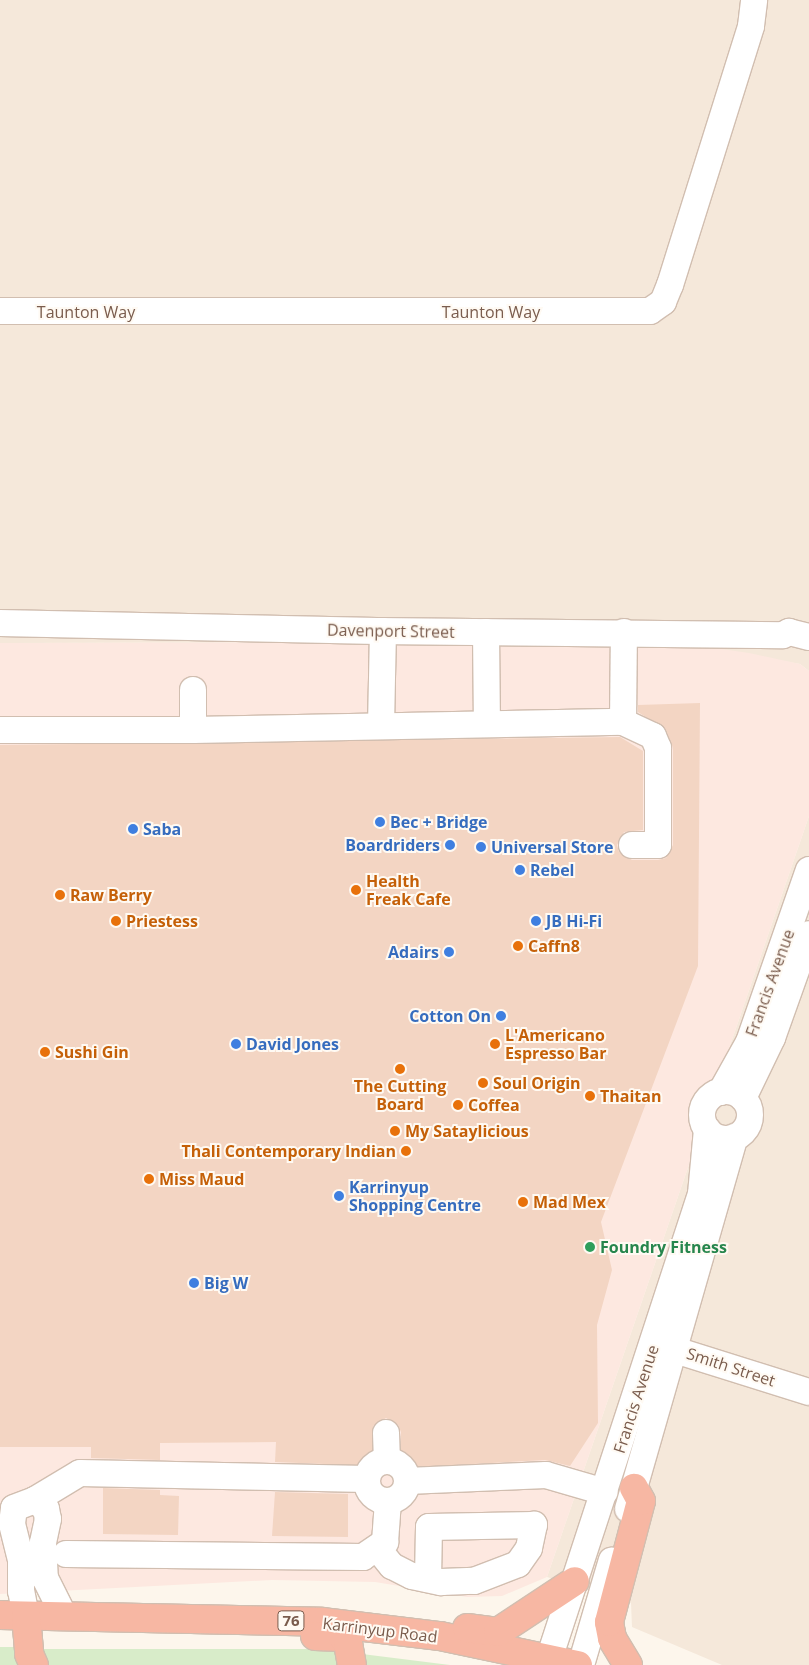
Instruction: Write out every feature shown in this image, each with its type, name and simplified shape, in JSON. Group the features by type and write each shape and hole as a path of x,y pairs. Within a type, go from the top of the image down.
{"highway":[{"path":"628,1665 612,1638 610,1622 611,1603 641,1501 634,1488"},
{"path":"352,1665 348,1643 343,1638 280,1633 264,1621 282,1609 358,1613 498,1632 575,1581"},
{"name":"Karrinyup Road","path":"13,1616 63,1614 322,1622 440,1636 548,1661 579,1665"},
{"path":"13,1616 34,1665"}],"street":[{"name":"Taunton Way","path":"0,311 650,311 663,302 670,285 750,26 754,0"},
{"name":"Davenport Street","path":"0,623 383,631 783,635 789,632 809,637"},
{"path":"381,726 383,631"},
{"path":"486,632 487,724"},
{"path":"623,722 624,632"},
{"path":"783,635 784,642 809,651"},
{"path":"193,690 193,730"},
{"path":"0,730 193,730 623,722 644,728 653,736 658,748 658,845 632,845"},
{"name":"Francis Avenue","path":"732,1094 809,870"},
{"name":"Francis Avenue","path":"579,1665 634,1488 664,1346 701,1194 707,1129 703,1107 732,1094 772,1038 809,934"},
{"name":"Francis Avenue","path":"548,1661 605,1492 664,1346 735,1137 750,1120 732,1094"},
{"path":"707,1129 720,1138 735,1137"},
{"name":"Smith Street","path":"664,1346 809,1392"},
{"path":"386,1433 387,1460"},
{"path":"387,1460 400,1465 407,1481 401,1496 388,1501 371,1494 366,1479 374,1464 387,1460"},
{"path":"13,1616 21,1560 6,1522 14,1508 35,1500 73,1476 91,1472 366,1479"},
{"path":"407,1481 546,1475 605,1492"},
{"path":"35,1500 46,1509 48,1519 44,1543 45,1578 63,1614"},
{"path":"66,1554 364,1557 378,1549 388,1531 388,1501"},
{"path":"378,1549 392,1566 428,1579"}],"shaded area":[{"path":"0,0 809,0 809,671 800,664 674,642 0,643"},
{"name":"Karrinyup Shopping Centre","path":"674,642 749,653 800,664 809,671 809,816 547,1577 502,1596 467,1597 375,1582 272,1580 0,1594 0,643"},
{"path":"809,816 809,1665 722,1665 632,1627 631,1603 547,1577"}],"green space":[{"path":"0,1647 15,1647 20,1665 0,1665"},
{"path":"43,1649 322,1649 450,1665 49,1665"}],"building":[{"name":"Karrinyup Shopping Centre","path":"700,703 698,966 601,1222 612,1270 597,1325 598,1423 570,1466 545,1460 400,1468 401,1432 398,1425 386,1418 373,1426 373,1466 275,1462 276,1442 160,1443 160,1460 91,1458 91,1447 0,1447 0,745 620,737 643,751 643,830 624,832 617,845 619,852 632,860 658,860 666,858 673,845 673,748 666,730 638,712 638,705"},
{"path":"103,1488 160,1490 160,1495 179,1496 178,1535 103,1534"},
{"path":"275,1492 348,1494 348,1537 272,1536"}],"place":[{"name":"Bec + Bridge","path":"380,822"},
{"name":"Saba","path":"133,829"},
{"name":"Boardriders","path":"450,845"},
{"name":"Universal Store","path":"481,847"},
{"name":"Rebel","path":"520,870"},
{"name":"Health Freak Cafe","path":"356,890"},
{"name":"Raw Berry","path":"60,895"},
{"name":"Priestess","path":"116,921"},
{"name":"JB Hi-Fi","path":"536,921"},
{"name":"Caffn8","path":"518,946"},
{"name":"Adairs","path":"449,952"},
{"name":"Cotton On","path":"501,1016"},
{"name":"David Jones","path":"236,1044"},
{"name":"L'Americano Espresso Bar","path":"495,1044"},
{"name":"Sushi Gin","path":"45,1052"},
{"name":"The Cutting Board","path":"400,1069"},
{"name":"Soul Origin","path":"483,1083"},
{"name":"Thaitan","path":"590,1096"},
{"name":"Coffea","path":"458,1105"},
{"name":"My Sataylicious","path":"395,1131"},
{"name":"Thali Contemporary Indian","path":"406,1151"},
{"name":"Miss Maud","path":"149,1179"},
{"name":"Karrinyup Shopping Centre","path":"339,1196"},
{"name":"Mad Mex","path":"523,1202"},
{"name":"Foundry Fitness","path":"590,1247"},
{"name":"Big W","path":"194,1283"}]}
